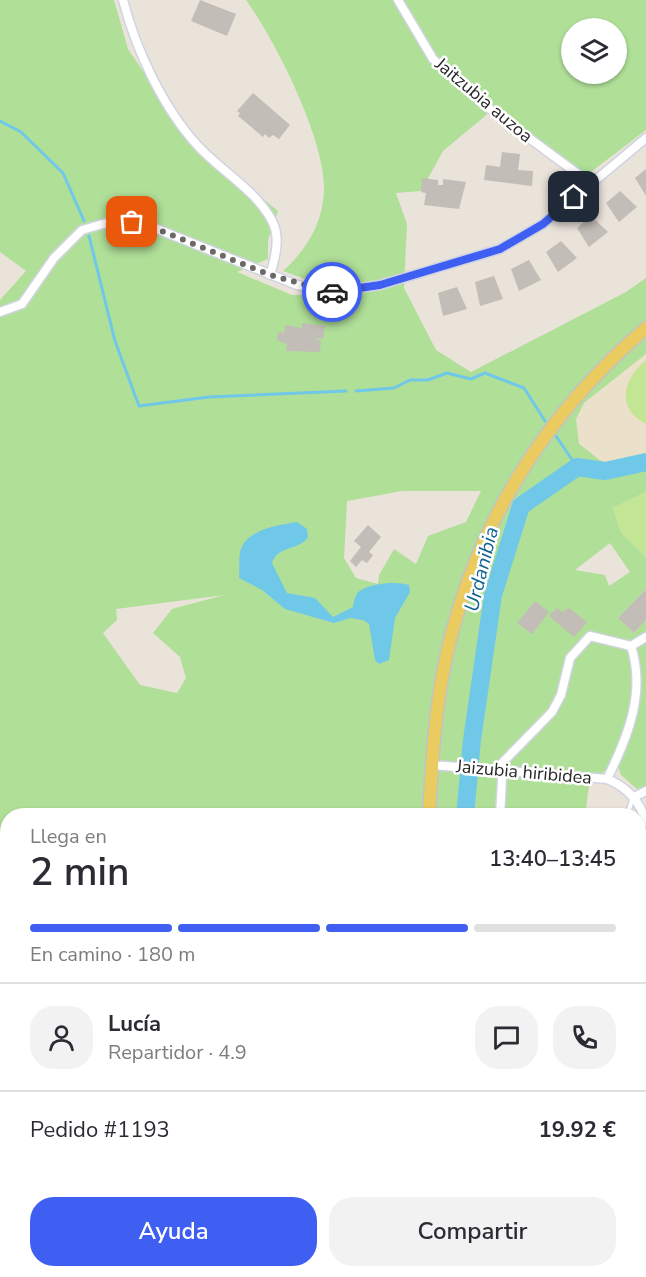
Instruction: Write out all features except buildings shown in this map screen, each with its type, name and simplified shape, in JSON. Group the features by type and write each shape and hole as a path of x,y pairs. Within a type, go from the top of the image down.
{"main road":[{"path":"432,765 440,685 454,624 474,562 499,508 528,459 572,400 621,349 646,328"},
{"name":"Jaizubia hiribidea","path":"429,808 432,765"}],"street":[{"path":"123,0 138,47 160,92 197,145 257,202 273,222 277,253 270,275"},
{"name":"Jaitzubia auzoa","path":"398,0 433,58 487,107 590,183"},
{"path":"0,312 22,304 54,258 82,230 117,220 147,225 297,285 345,292 438,269 509,244 543,224 646,138"},
{"path":"500,808 503,762 552,712 561,695 570,658 590,636 631,646 646,637"},
{"path":"608,779 625,742 639,698 639,663 631,646"},
{"name":"Jaizubia hiribidea","path":"432,765 608,779 623,786 634,797 639,808"},
{"path":"634,797 646,792"}],"lane":[{"path":"630,808 634,797"}],"shaded area":[{"path":"646,354 646,456 633,461 605,464 579,444 576,419 584,403"}],"green space":[{"path":"0,0 114,0 128,49 189,139 278,211 268,240 268,259 237,272 292,295 341,296 335,290 283,271 306,245 316,226 323,204 323,171 317,147 297,92 271,40 246,0 646,0 646,130 583,178 497,106 443,151 421,191 396,193 407,224 404,288 436,350 471,372 626,292 646,278 646,354 584,403 576,419 579,444 605,464 633,461 646,456 646,492 613,508 621,532 646,557 646,589 618,618 634,633 646,620 646,797 621,775 616,760 589,786 586,808 0,808 0,300 26,271 0,252","holes":["402,491 481,491 466,522 428,536 416,564 394,549 379,575 378,584 356,578 344,558 347,501","610,543 630,572 609,586 605,575 575,570","224,595 172,609 153,633 180,657 186,678 177,693 140,685 103,633 117,620 116,609"]},
{"path":"646,360 646,424 630,410 626,402 626,393 632,376"},
{"path":"646,492 646,557 621,532 613,508"}],"water":[{"path":"297,522 307,529 308,537 279,553 272,563 287,593 315,598 333,617 353,607 357,593 361,590 385,583 409,585 410,592 395,618 389,660 379,664 375,660 369,624 363,620 350,618 334,623 285,609 262,590 239,578 240,552 250,537 265,529"}],"waterway":[{"path":"0,121 21,132 63,173 84,221"},
{"path":"89,236 115,341 139,406 209,397 346,391"},
{"path":"356,391 394,388 410,380 428,380 447,373 471,379 485,373 524,388 545,421"},
{"path":"556,436 577,467"},
{"name":"Urdanibia","path":"466,808 472,740 493,595 521,506 577,467 605,471 646,462"}],"way so far":[{"path":"132,222 147,225 297,285 332,292"}],"route":[{"path":"332,292 345,292 380,285 500,249 543,224 574,197"}]}
